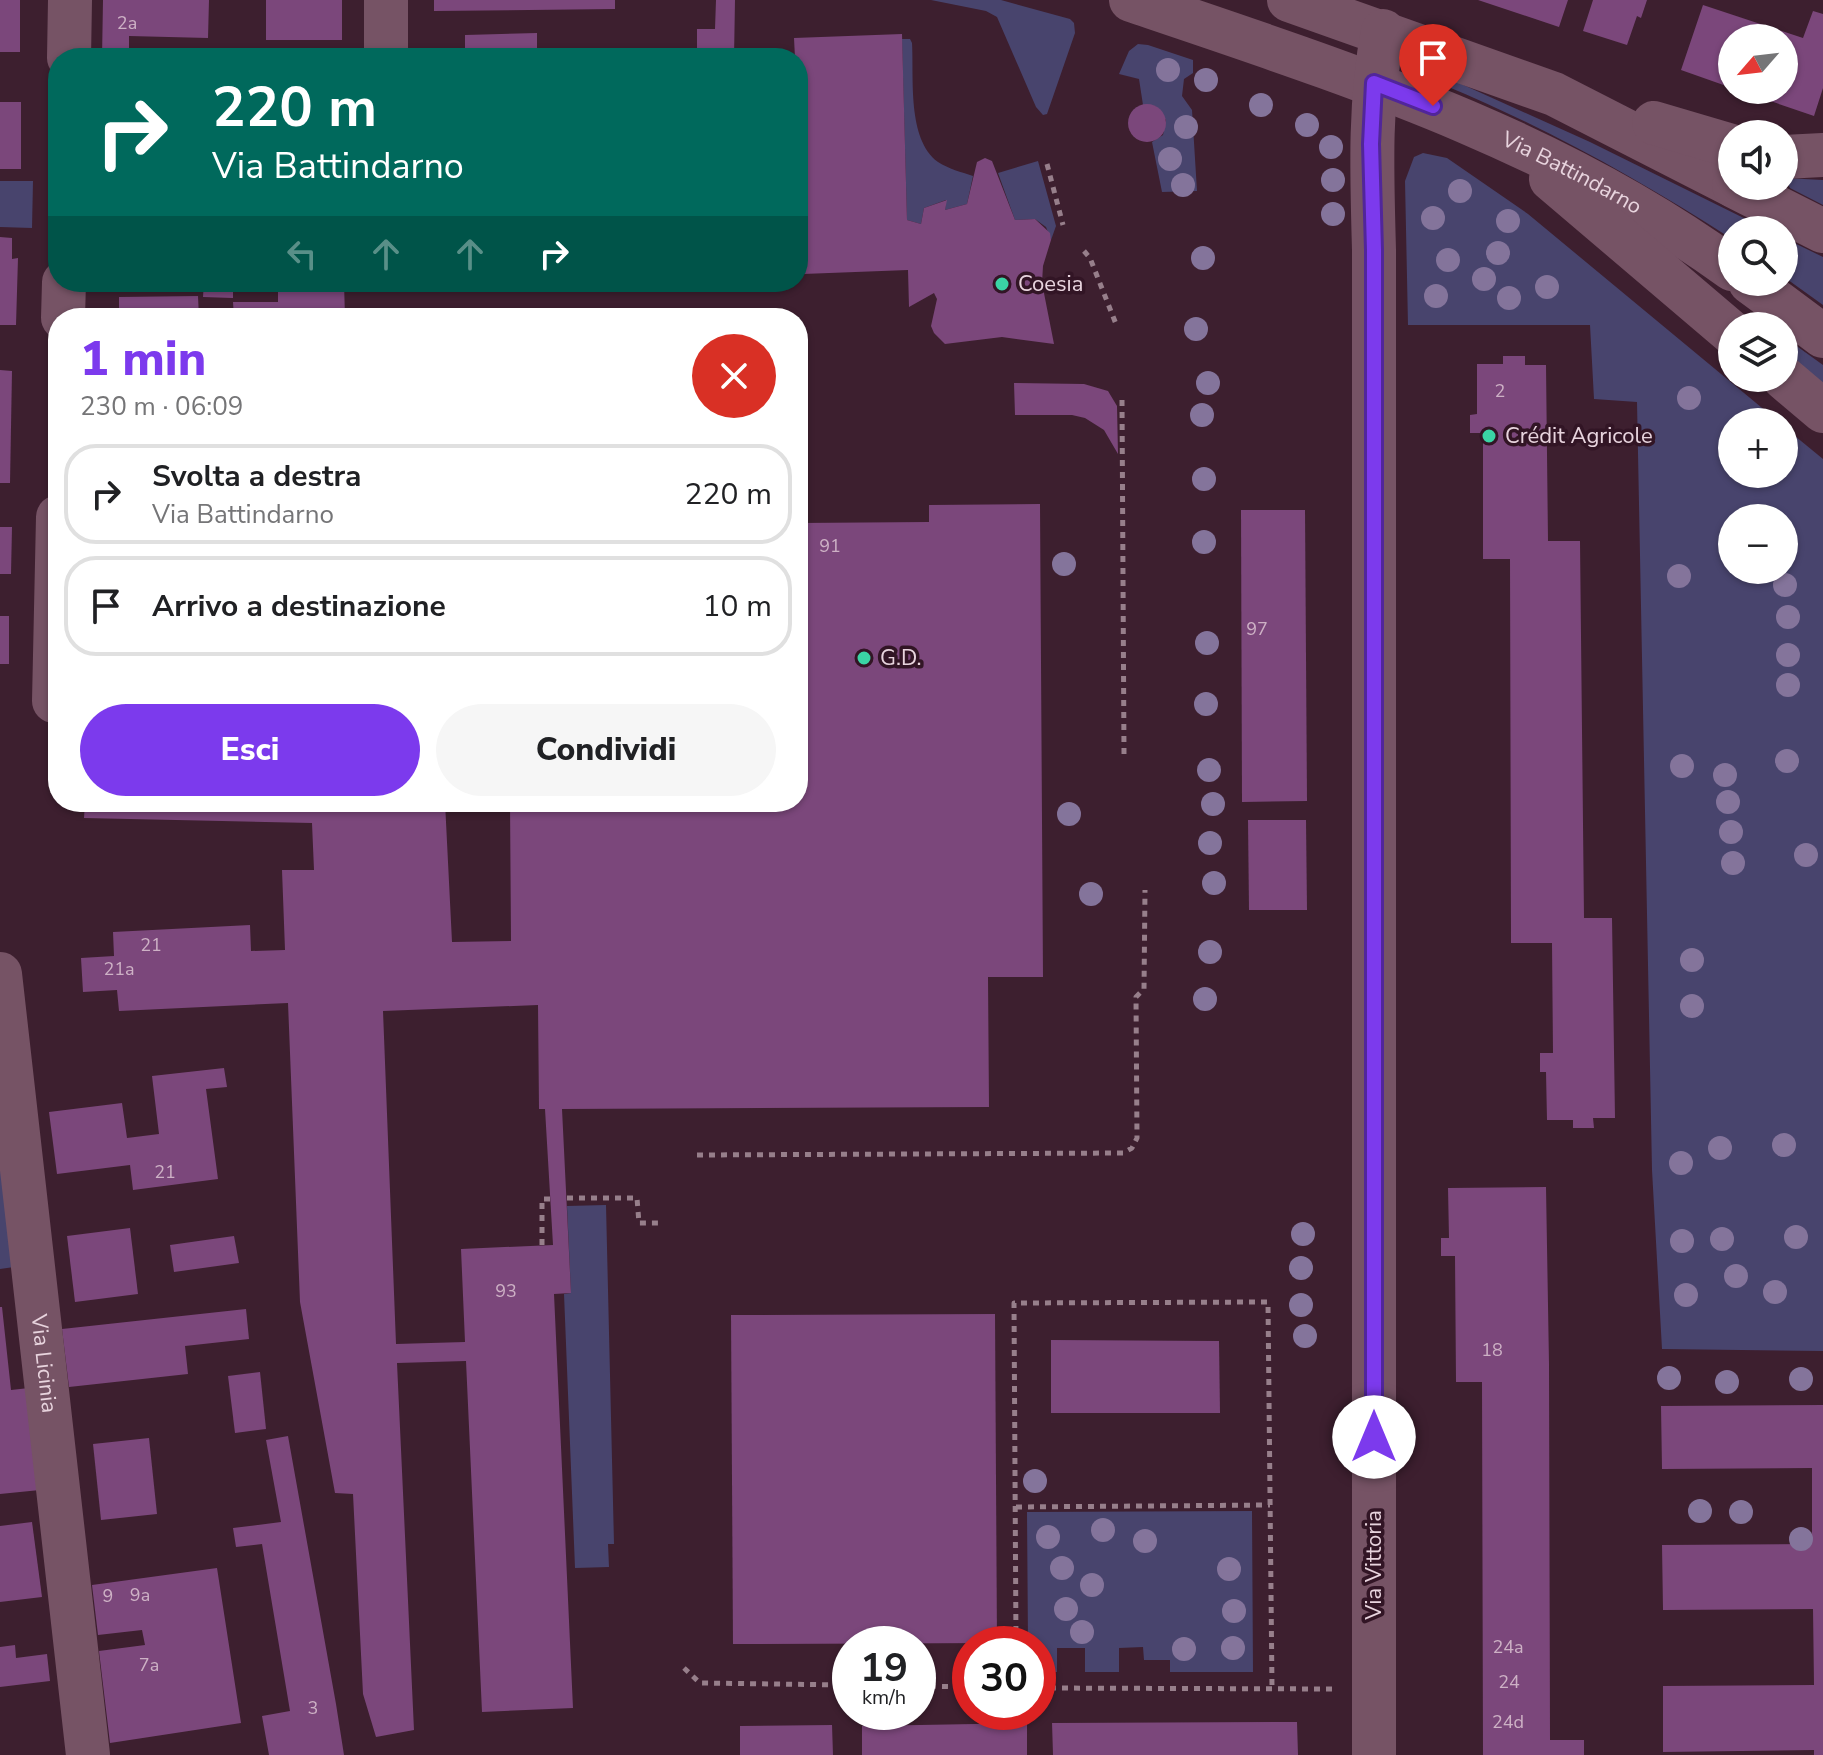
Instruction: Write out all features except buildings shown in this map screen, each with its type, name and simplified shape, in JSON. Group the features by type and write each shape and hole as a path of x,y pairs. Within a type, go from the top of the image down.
{"street":[{"path":"69,48 70,0"},
{"path":"386,0 386,48"},
{"name":"Via Battindarno","path":"1131,0 1374,83 1478,125 1619,196 1718,260"},
{"path":"1289,0 1554,94 1718,142"},
{"name":"Via Vittoria","path":"1374,1755 1374,250 1371,144 1374,83 1383,31"},
{"path":"1554,94 1718,177"},
{"path":"1478,125 1545,174 1718,321"},
{"path":"1798,156 1823,155"},
{"path":"1762,200 1823,231"},
{"path":"1769,296 1823,336"},
{"path":"1798,390 1823,411"},
{"name":"Via Licinia","path":"0,974 88,1755"}],"path":[{"path":"1047,164 1063,225"},
{"path":"1084,251 1090,258 1116,324"},
{"path":"1122,400 1124,754"},
{"path":"697,1155 1123,1153 1132,1148 1137,1138 1136,997 1144,989 1145,890"},
{"path":"567,1198 637,1198 639,1223 660,1223"},
{"path":"542,1245 542,1199 550,1199"},
{"path":"1016,1626 1014,1303 1268,1302 1272,1688"},
{"path":"1016,1507 1270,1505"},
{"path":"684,1668 700,1683 832,1685"},
{"path":"1056,1688 1374,1690"}],"shaded area":[{"path":"931,0 1001,0 1070,19 1074,23 1075,33 1047,114 1043,115 1036,107 997,17 986,11"},
{"path":"902,39 910,39 912,43 914,107 921,139 938,162 973,176 967,204 945,210 946,200 924,208 921,224 907,220"},
{"path":"1138,44 1193,60 1193,73 1184,79 1182,96 1192,110 1197,191 1162,192 1152,142 1163,135 1166,120 1155,106 1143,105 1139,79 1119,74 1129,51"},
{"path":"1448,78 1590,142 1740,216 1718,216 1718,230 1592,156 1446,86"},
{"path":"1423,153 1447,158 1528,214 1718,371 1718,392 1743,392 1762,408 1718,408 1718,488 1798,488 1798,438 1823,459 1823,1351 1662,1349 1652,1170 1637,402 1594,399 1590,325 1408,325 1405,181 1414,157"},
{"path":"1038,161 1056,226 1051,240 1046,227 1035,219 1015,220 998,173"},
{"path":"1798,179 1823,180 1823,205 1798,192"},
{"path":"0,181 33,181 32,228 0,227"},
{"path":"1798,245 1823,257 1823,305 1798,287"},
{"path":"1798,347 1823,365 1823,386 1798,365"},
{"path":"0,1162 14,1267 0,1269"},
{"path":"606,1205 614,1544 608,1544 609,1567 575,1568 564,1294 571,1293 567,1206"},
{"path":"1252,1511 1253,1672 1170,1672 1170,1660 1144,1660 1143,1647 1119,1648 1119,1672 1085,1672 1085,1648 1057,1648 1056,1672 1056,1626 1028,1626 1027,1512"}],"place":[{"name":"Coesia","path":"1002,284"},
{"name":"Crédit Agricole","path":"1489,436"},
{"name":"G.D.","path":"864,658"}],"route":[{"path":"1374,1437 1374,250 1371,144 1374,83 1433,106"}]}
